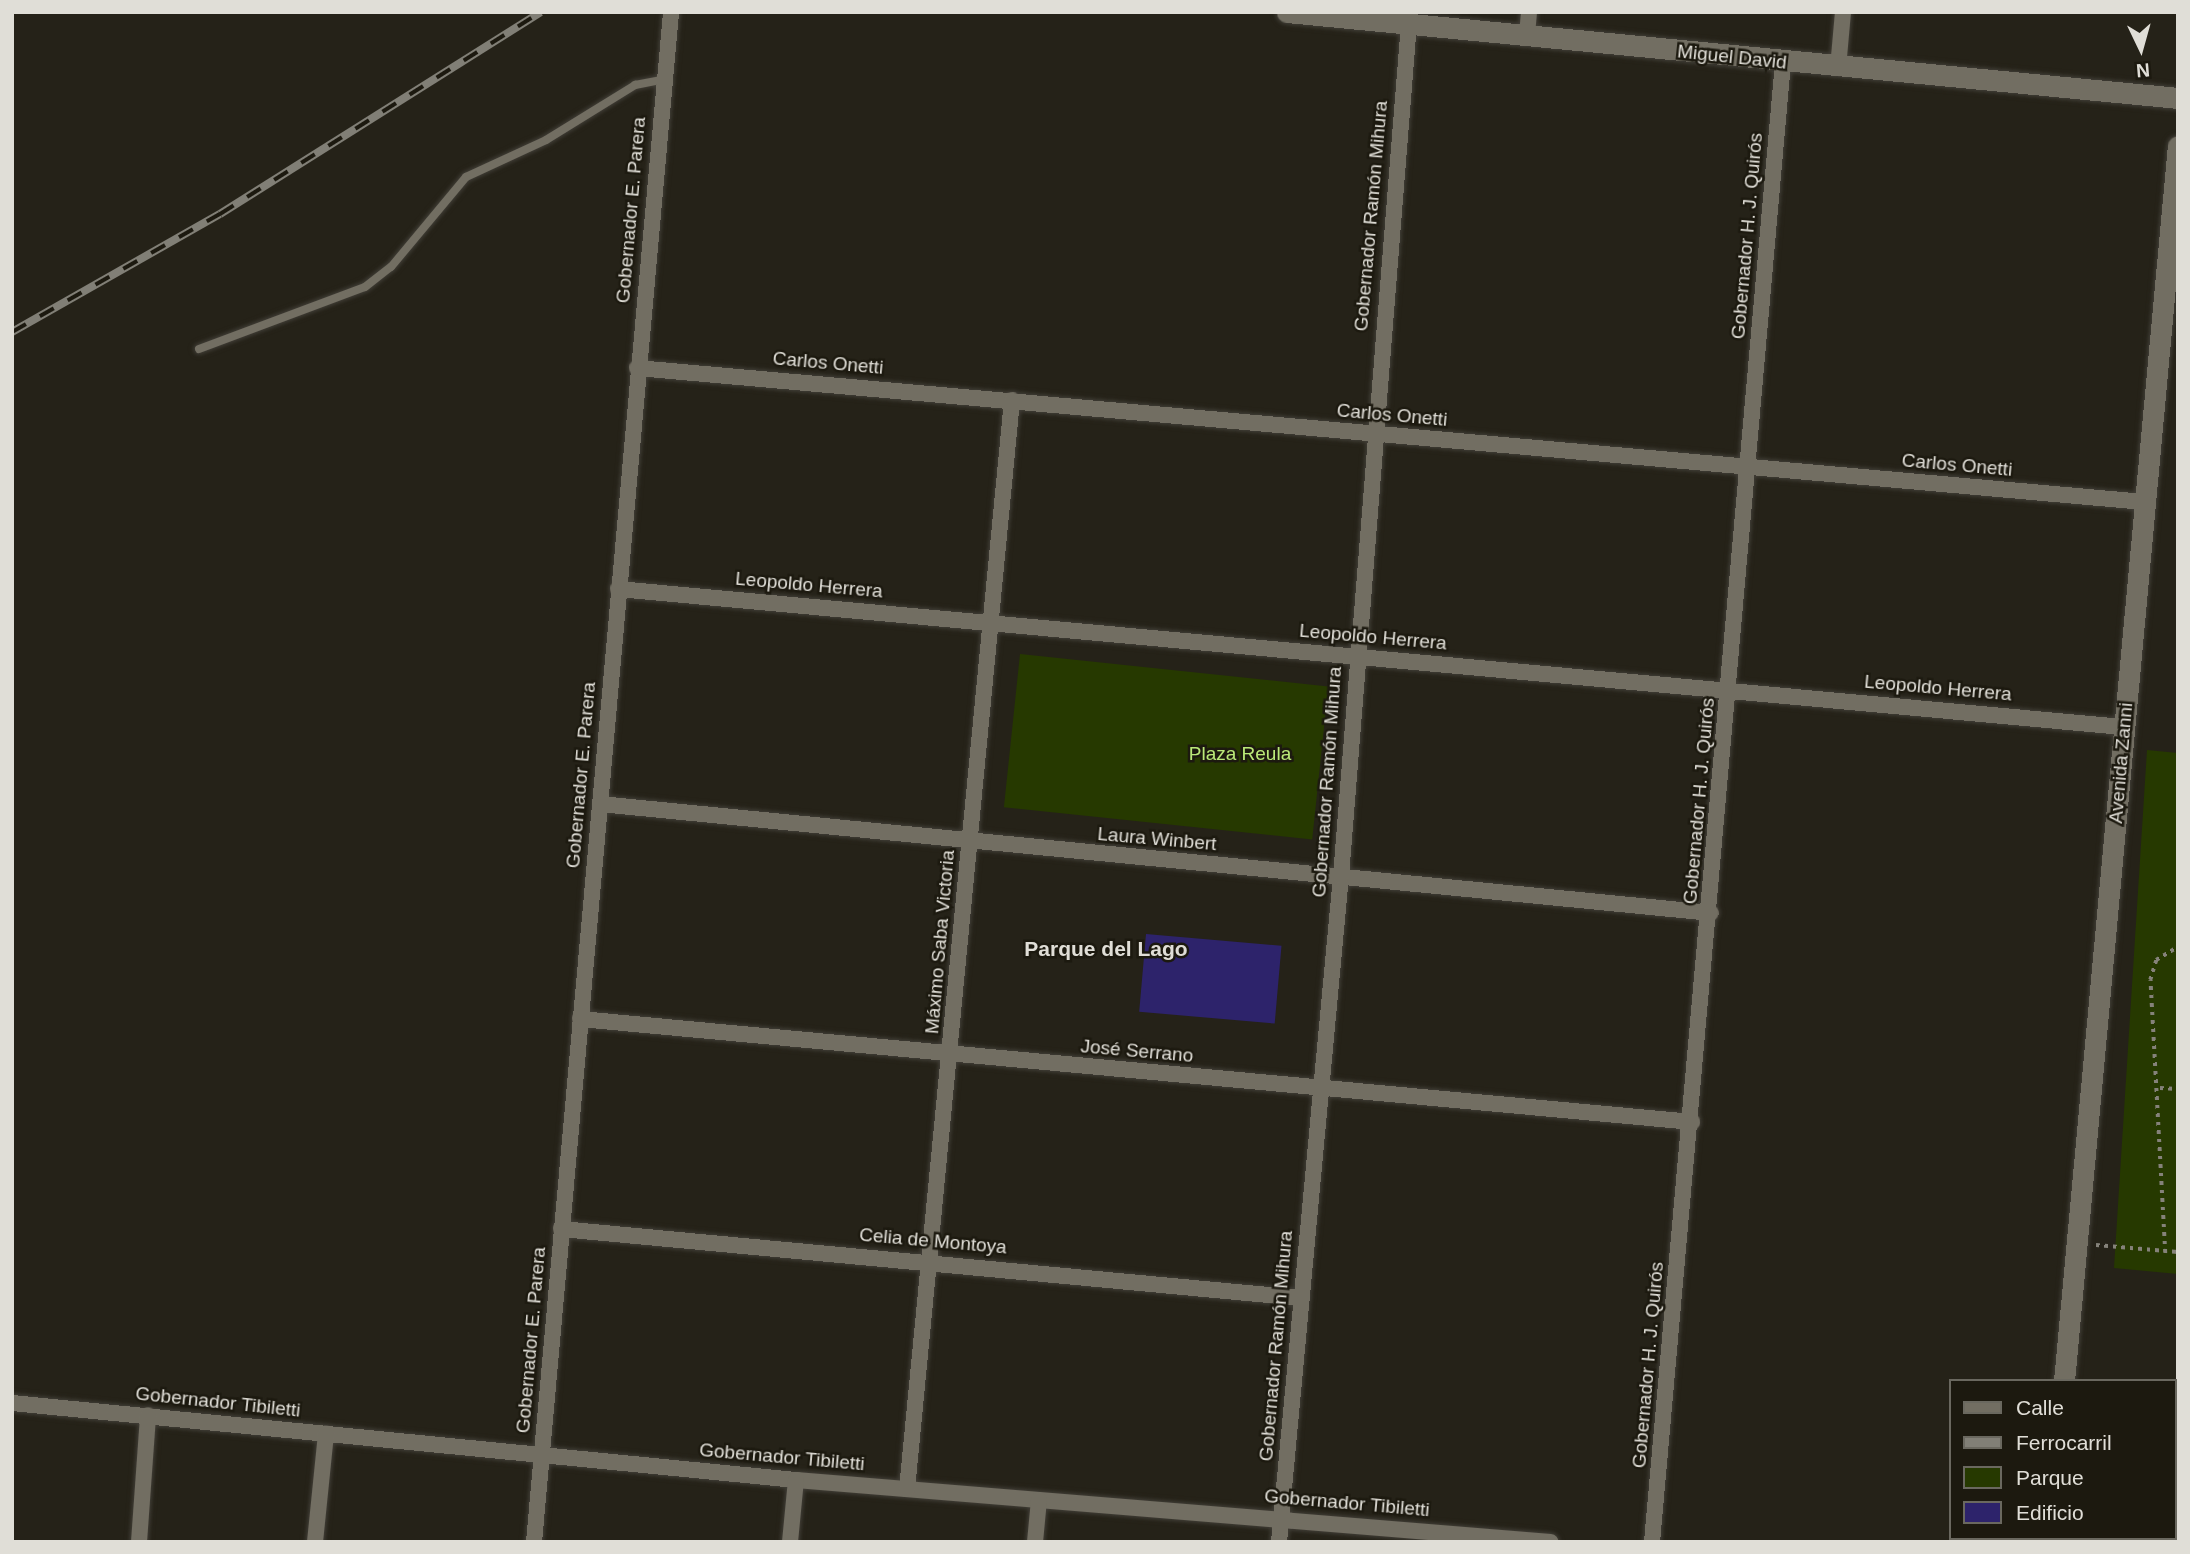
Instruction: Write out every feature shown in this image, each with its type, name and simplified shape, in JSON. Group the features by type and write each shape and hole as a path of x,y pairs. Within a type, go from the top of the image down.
{"main road":[{"name":"Miguel David","path":"1287,12 1783,63 2178,98"},
{"name":"Avenida Zanni","path":"2064,1379 2144,502 2172,259 2178,146"}],"street":[{"name":"Gobernador E. Parera","path":"534,1542 671,12"},
{"path":"1527,35 1529,12"},
{"path":"1838,68 1843,12"},
{"name":"Gobernador Ramón Mihura","path":"1279,1542 1341,876 1373,434 1409,24"},
{"name":"Gobernador H. J. Quirós","path":"1653,1542 1711,913 1783,63"},
{"name":"Carlos Onetti","path":"638,368 1012,400 1748,470 2144,502"},
{"name":"Máximo Saba Victoria","path":"906,1489 951,1055 1012,400"},
{"name":"Leopoldo Herrera","path":"618,589 2124,727"},
{"name":"Laura Winbert","path":"600,804 971,845 1341,876 1711,913"},
{"name":"José Serrano","path":"580,1019 1692,1122"},
{"name":"Celia de Montoya","path":"561,1229 1301,1298"},
{"name":"Gobernador Tibiletti","path":"12,1403 796,1480 1549,1542"},
{"path":"139,1542 148,1415"},
{"path":"316,1542 326,1434"},
{"path":"790,1542 796,1480"},
{"path":"1035,1542 1039,1500"}],"lane":[{"path":"199,349 365,287 391,267 466,177 546,140 635,85 665,79"}],"path":[{"path":"2165,1253 2160,1088 2150,980 2156,960 2178,947"},
{"path":"2160,1088 2178,1089"},
{"path":"2076,1242 2165,1253 2178,1252"}],"green space":[{"name":"Plaza Reula","path":"1020,654 1328,686 1312,840 1004,807"},
{"path":"2147,750 2178,753 2178,1274 2114,1268"}],"building":[{"path":"1146,934 1281,946 1275,1024 1139,1012"}],"railway":[{"path":"12,332 220,214 541,12"}],"district":[{"name":"Parque del Lago","path":"1106,949"}]}
